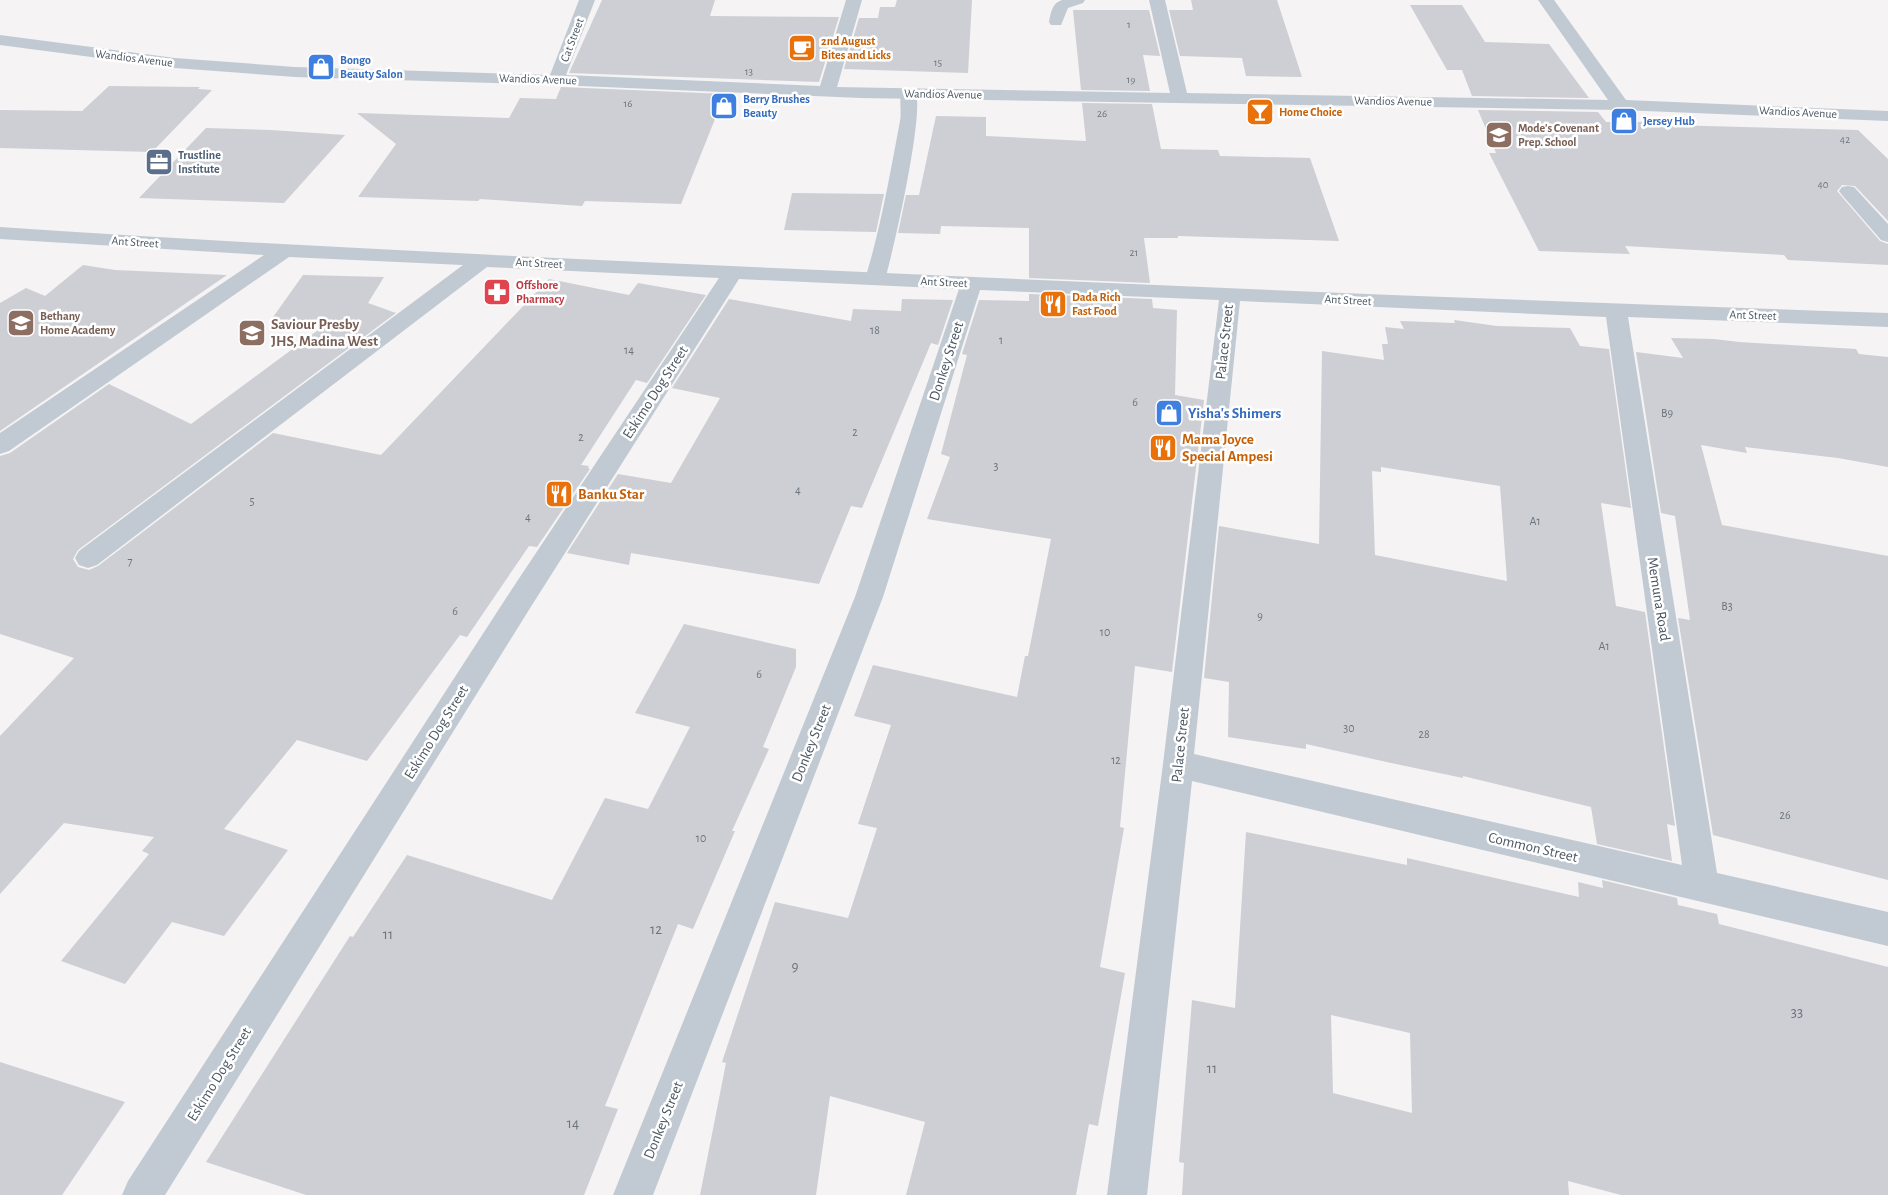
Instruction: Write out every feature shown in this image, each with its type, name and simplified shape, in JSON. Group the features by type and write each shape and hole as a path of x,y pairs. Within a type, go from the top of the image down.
{"street":[{"name":"Cat Street","path":"556,80 587,0"},
{"path":"826,91 854,0"},
{"path":"1156,0 1180,98"},
{"path":"1546,0 1621,105"},
{"name":"Wandios Avenue","path":"0,40 175,63 284,72 556,80 910,94 1621,105 1888,116"},
{"name":"Ant Street","path":"1,233 282,252 971,284 1616,311 1888,320"},
{"path":"0,445 282,252"},
{"path":"88,558 483,260"},
{"name":"Eskimo Dog Street","path":"142,1195 517,605 733,272"},
{"name":"Donkey Street","path":"633,1195 869,597 971,284"},
{"name":"Palace Street","path":"1127,1195 1178,764 1230,294"},
{"name":"Memuna Road","path":"1616,311 1702,886"},
{"name":"Common Street","path":"1178,764 1888,930"}],"lane":[{"path":"1056,22 1061,5 1078,0"},
{"path":"875,279 884,249 909,117 910,94"},
{"path":"1848,191 1888,236"}],"building":[{"path":"602,0 715,0 710,16 839,17 819,82 569,73"},
{"path":"897,0 972,0 968,73 844,69 859,18 878,18 880,7 895,7"},
{"path":"1191,0 1277,0 1302,77 1246,76 1242,58 1180,56 1169,10 1193,10"},
{"path":"1410,5 1462,5 1485,42 1549,44 1589,98 1472,96 1462,70 1447,70"},
{"path":"1073,10 1149,10 1160,56 1143,55 1150,91 1081,90"},
{"path":"109,86 200,87 198,89 212,90 152,152 0,148 0,110 82,111"},
{"path":"561,87 725,94 681,204 585,201 582,206 480,199 478,201 358,197 396,144 357,113 509,118 520,98 556,99"},
{"path":"1082,103 1152,104 1161,149 1218,150 1220,156 1310,158 1339,241 1178,236 1178,238 1144,238 1150,283 1029,278 1029,228 941,226 940,234 898,233 906,195 919,195 936,116 986,117 986,136 1086,141"},
{"path":"1478,110 1598,112 1606,122 1666,122 1669,125 1858,130 1888,159 1888,221 1855,186 1842,185 1837,191 1880,241 1888,244 1888,265 1788,260 1784,255 1625,246 1630,254 1539,251 1489,153 1496,153"},
{"path":"206,128 345,135 284,203 139,198"},
{"path":"792,193 884,194 876,232 784,230"},
{"path":"83,265 115,270 227,275 0,431 0,303 26,288 45,296"},
{"path":"303,275 384,277 368,303 396,313 78,550 73,559 78,567 89,570 98,566 273,433 381,455 549,279 629,295 638,283 706,295 647,383 636,380 581,465 589,466 588,468 590,469 537,547 529,546 467,637 460,635 367,761 297,740 224,829 288,850 224,936 172,922 125,984 61,961 149,854 142,851 154,837 64,823 0,894 0,736 74,658 0,634 0,456 10,453 109,384 191,424 329,322 271,320"},
{"path":"1029,294 1152,299 1153,308 1177,310 1175,395 1204,400 1172,672 1135,666 1120,827 1124,828 1100,967 1125,973 1098,1126 1089,1124 1076,1195 906,1195 925,1122 830,1096 816,1195 700,1195 726,1063 722,1062 775,902 848,918 877,828 858,824 891,725 854,716 873,665 1017,697 1025,656 1028,656 1051,539 927,519 950,457 941,454 967,355 962,354 979,300 1029,301"},
{"path":"729,299 851,321 853,309 901,311 902,299 953,300 938,345 931,343 862,508 851,506 819,584 631,553 629,565 567,553 618,474 671,483 720,398 672,388"},
{"path":"1454,320 1497,326 1570,328 1580,346 1609,349 1631,508 1601,503 1616,606 1645,612 1675,826 1667,824 1672,861 1597,844 1591,807 1463,776 1463,778 1306,744 1306,749 1228,737 1229,682 1204,678 1219,526 1319,544 1322,351 1384,360 1382,344 1388,344 1385,327 1404,329 1400,321 1455,323","holes":["1381,467 1500,486 1507,581 1375,555 1372,471 1381,472"]},
{"path":"1671,338 1714,339 1856,349 1859,354 1888,357 1888,467 1838,458 1745,447 1747,453 1701,445 1722,525 1888,556 1888,880 1713,835 1678,618 1690,620 1675,516 1661,513 1636,352 1683,358"},
{"path":"684,624 796,649 796,667 763,747 769,749 732,831 735,831 693,929 678,924 605,1106 618,1109 584,1195 306,1195 206,1162 350,936 353,937 407,855 552,900 605,798 648,809 690,727 635,713"},
{"path":"1246,832 1407,865 1407,858 1579,897 1578,882 1603,888 1602,880 1677,898 1678,905 1717,914 1719,924 1888,967 1888,1195 1621,1195 1568,1181 1569,1195 1182,1195 1184,1163 1179,1162 1192,1000 1235,1008","holes":["1331,1015 1410,1033 1412,1113 1333,1093"]},
{"path":"0,1062 125,1102 62,1195 0,1195"}],"place":[{"name":"2nd August Bites and Licks","path":"802,48"},
{"name":"Bongo Beauty Salon","path":"321,67"},
{"name":"Berry Brushes Beauty","path":"724,106"},
{"name":"Home Choice","path":"1260,112"},
{"name":"Jersey Hub","path":"1624,121"},
{"name":"Mode's Covenant Prep. School","path":"1499,135"},
{"name":"Trustline Institute","path":"159,162"},
{"name":"Offshore Pharmacy","path":"497,292"},
{"name":"Dada Rich Fast Food","path":"1053,304"},
{"name":"Bethany Home Academy","path":"21,323"},
{"name":"Saviour Presby JHS, Madina West","path":"252,333"},
{"name":"Yisha's Shimers","path":"1169,413"},
{"name":"Mama Joyce Special Ampesi","path":"1163,448"},
{"name":"Banku Star","path":"559,494"}]}
